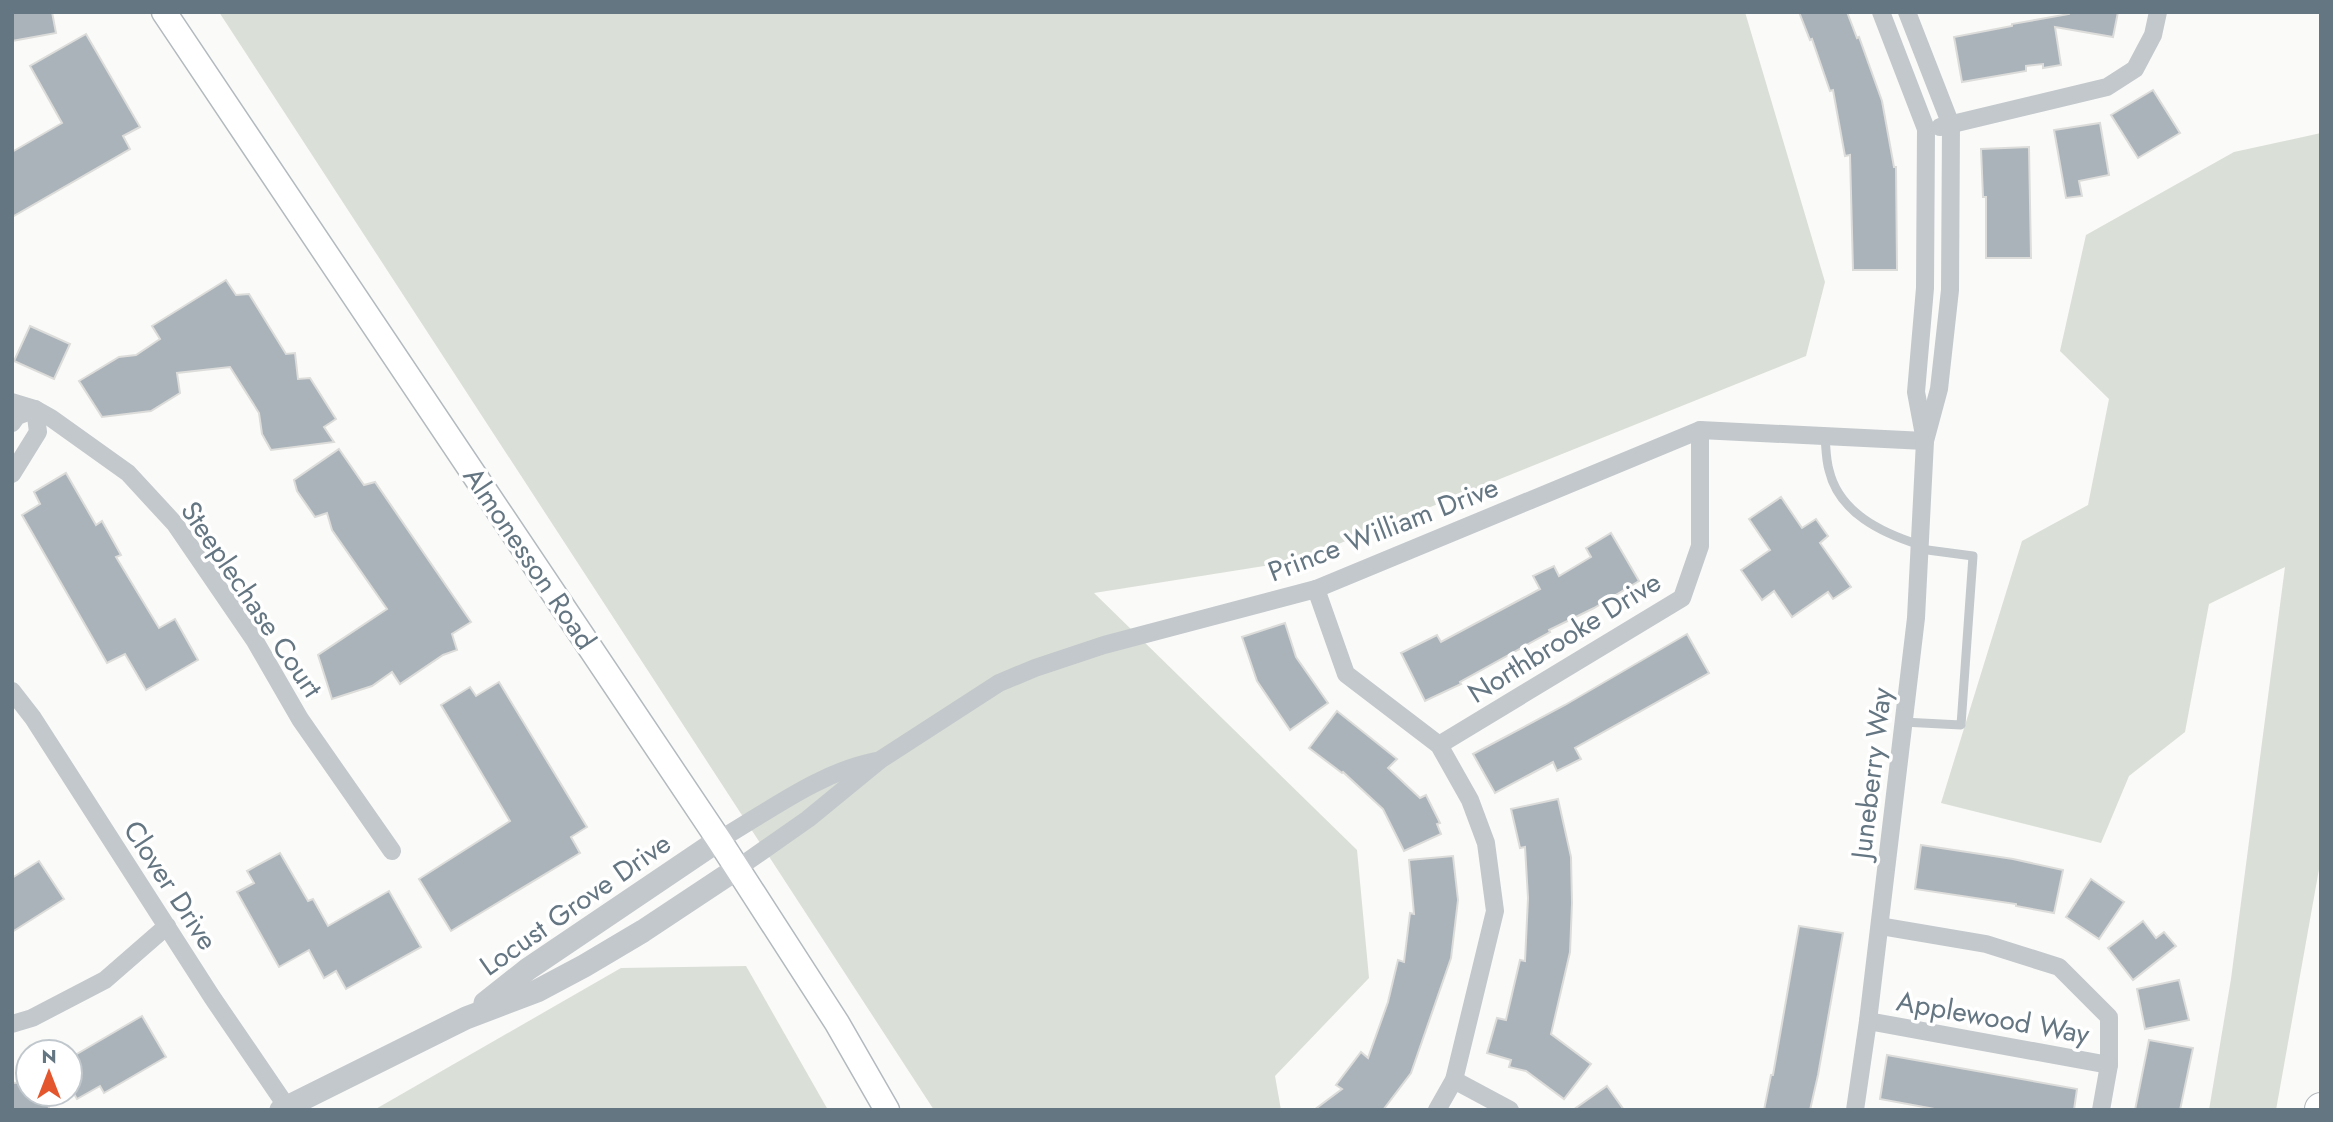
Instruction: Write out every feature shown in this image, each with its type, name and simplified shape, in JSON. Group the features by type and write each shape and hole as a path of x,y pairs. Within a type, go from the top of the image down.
{"main road":[{"name":"Almonesson Road","path":"164,12 738,868 837,1023 887,1110"}],"street":[{"name":"Juneberry Way","path":"1881,12 1926,129 1925,288 1916,392 1925,442"},
{"name":"Juneberry Way","path":"1855,1110 1880,926 1916,618 1925,442 1939,388 1950,290 1951,125 1907,12"},
{"path":"1926,129 2107,87 2135,69 2153,34 2158,12"},
{"path":"1925,288 1950,290"},
{"name":"Steeplechase Court","path":"12,402 35,409 128,473 174,524 254,641 300,719 392,851"},
{"path":"12,423 17,416 35,409 38,432 12,474"},
{"name":"Prince William Drive","path":"738,868 808,819 880,760 999,683 1035,668 1104,645 1315,589 1700,430 1925,442"},
{"name":"Northbrooke Drive","path":"1439,745 1682,598 1700,546 1700,430"},
{"path":"1315,589 1346,674 1439,745 1470,800 1486,843 1495,911 1454,1080 1437,1110"},
{"name":"Clover Drive","path":"12,691 33,719 284,1108"},
{"name":"Prince William Drive","path":"719,840 797,794 852,766 880,760"},
{"name":"Locust Grove Drive","path":"466,1018 528,969 719,840"},
{"name":"Locust Grove Drive","path":"284,1108 466,1018 537,991 643,931 738,868"},
{"path":"12,1024 32,1018 105,980 167,926"},
{"path":"1880,926 1986,944 2059,967 2109,1017 2109,1065 2101,1110"},
{"name":"Applewood Way","path":"1868,1021 2109,1065"},
{"path":"1454,1080 1510,1110"}],"lane":[{"path":"1825,437 1828,470 1836,491 1868,523 1886,534 1920,547 1973,556 1961,725 1903,722"}],"shaded area":[{"path":"219,12 1745,12 1825,282 1806,356 1296,561 1094,593 1357,850 1369,978 1275,1076 1281,1110 934,1110"},
{"path":"2321,133 2321,858 2276,1110 2209,1110 2231,979 2285,567 2209,604 2185,732 2129,776 2101,843 1941,803 2022,541 2088,505 2109,399 2060,351 2086,235 2234,152"},
{"path":"746,966 828,1110 374,1110 621,968"}],"building":[{"path":"12,12 52,12 56,33 12,41"},
{"path":"1799,12 1847,12 1857,38 1859,37 1882,101 1896,167 1897,270 1853,270 1850,155 1845,156 1833,90 1830,91 1812,39 1810,40"},
{"path":"2069,12 2118,12 2113,37 2055,27 2061,65 2043,68 2043,64 2026,66 2026,71 1962,82 1954,37"},
{"path":"86,34 140,127 123,136 130,149 12,217 12,152 62,123 30,66"},
{"path":"2153,90 2180,133 2138,158 2111,115"},
{"path":"2100,123 2109,175 2079,181 2082,196 2066,198 2054,130"},
{"path":"2029,147 2031,258 1986,258 1986,197 1983,197 1981,149"},
{"path":"226,280 236,295 249,294 286,354 295,353 298,379 310,378 336,419 324,427 334,442 271,450 262,434 259,413 230,367 177,373 180,393 151,411 102,417 79,381 119,357 136,355 160,339 152,326"},
{"path":"30,326 70,344 54,379 14,361"},
{"path":"339,449 364,485 375,482 471,622 452,634 457,650 443,655 400,684 392,672 372,686 332,699 318,655 387,609 332,530 327,513 315,517 297,491 294,480"},
{"path":"66,473 96,525 102,521 121,555 116,557 159,628 175,619 198,660 146,690 125,654 107,663 22,515 40,504 34,492"},
{"path":"1781,497 1802,528 1816,519 1828,536 1820,543 1851,587 1833,599 1828,592 1792,617 1774,591 1762,600 1741,570 1770,550 1749,519"},
{"path":"1611,533 1639,581 1594,608 1549,630 1550,632 1460,682 1461,684 1425,701 1401,653 1437,635 1441,642 1540,589 1533,576 1554,566 1559,576 1591,557 1586,548"},
{"path":"1285,623 1296,657 1328,703 1290,730 1257,681 1242,637"},
{"path":"1687,634 1709,673 1575,748 1581,759 1557,771 1553,762 1495,793 1473,754 1565,705"},
{"path":"499,682 587,827 571,837 580,853 451,931 419,879 510,821 441,705 470,687 476,696"},
{"path":"1337,711 1397,759 1388,768 1420,798 1426,795 1440,823 1437,824 1441,834 1404,851 1383,809 1343,772 1309,748"},
{"path":"1558,799 1571,857 1572,903 1570,952 1551,1034 1591,1064 1564,1099 1526,1071 1509,1067 1511,1060 1487,1053 1497,1018 1506,1020 1520,960 1525,961 1528,898 1525,847 1520,848 1511,809"},
{"path":"1921,845 2013,859 2063,870 2054,913 2016,904 1915,889"},
{"path":"280,853 308,901 313,899 328,926 389,891 421,947 346,989 336,971 324,978 309,950 279,967 237,892 254,883 247,871"},
{"path":"1453,856 1458,900 1451,958 1411,1073 1383,1110 1314,1110 1342,1089 1336,1085 1361,1052 1368,1058 1388,1002 1398,960 1404,962 1410,913 1414,914 1409,860"},
{"path":"39,861 64,899 12,932 12,878"},
{"path":"2091,879 2124,902 2099,939 2066,917"},
{"path":"2143,921 2156,938 2164,932 2176,946 2133,980 2108,948"},
{"path":"1799,926 1843,933 1818,1075 1810,1110 1764,1110 1773,1075"},
{"path":"2179,980 2189,1020 2145,1029 2137,989"},
{"path":"142,1016 166,1057 104,1093 100,1086 84,1095 84,1050"},
{"path":"2149,1040 2193,1048 2180,1110 2135,1110"},
{"path":"1887,1055 2077,1089 2074,1110 1940,1110 1880,1099"},
{"path":"12,1083 14,1108 49,1110 12,1110"},
{"path":"1607,1086 1624,1110 1573,1110"}]}
